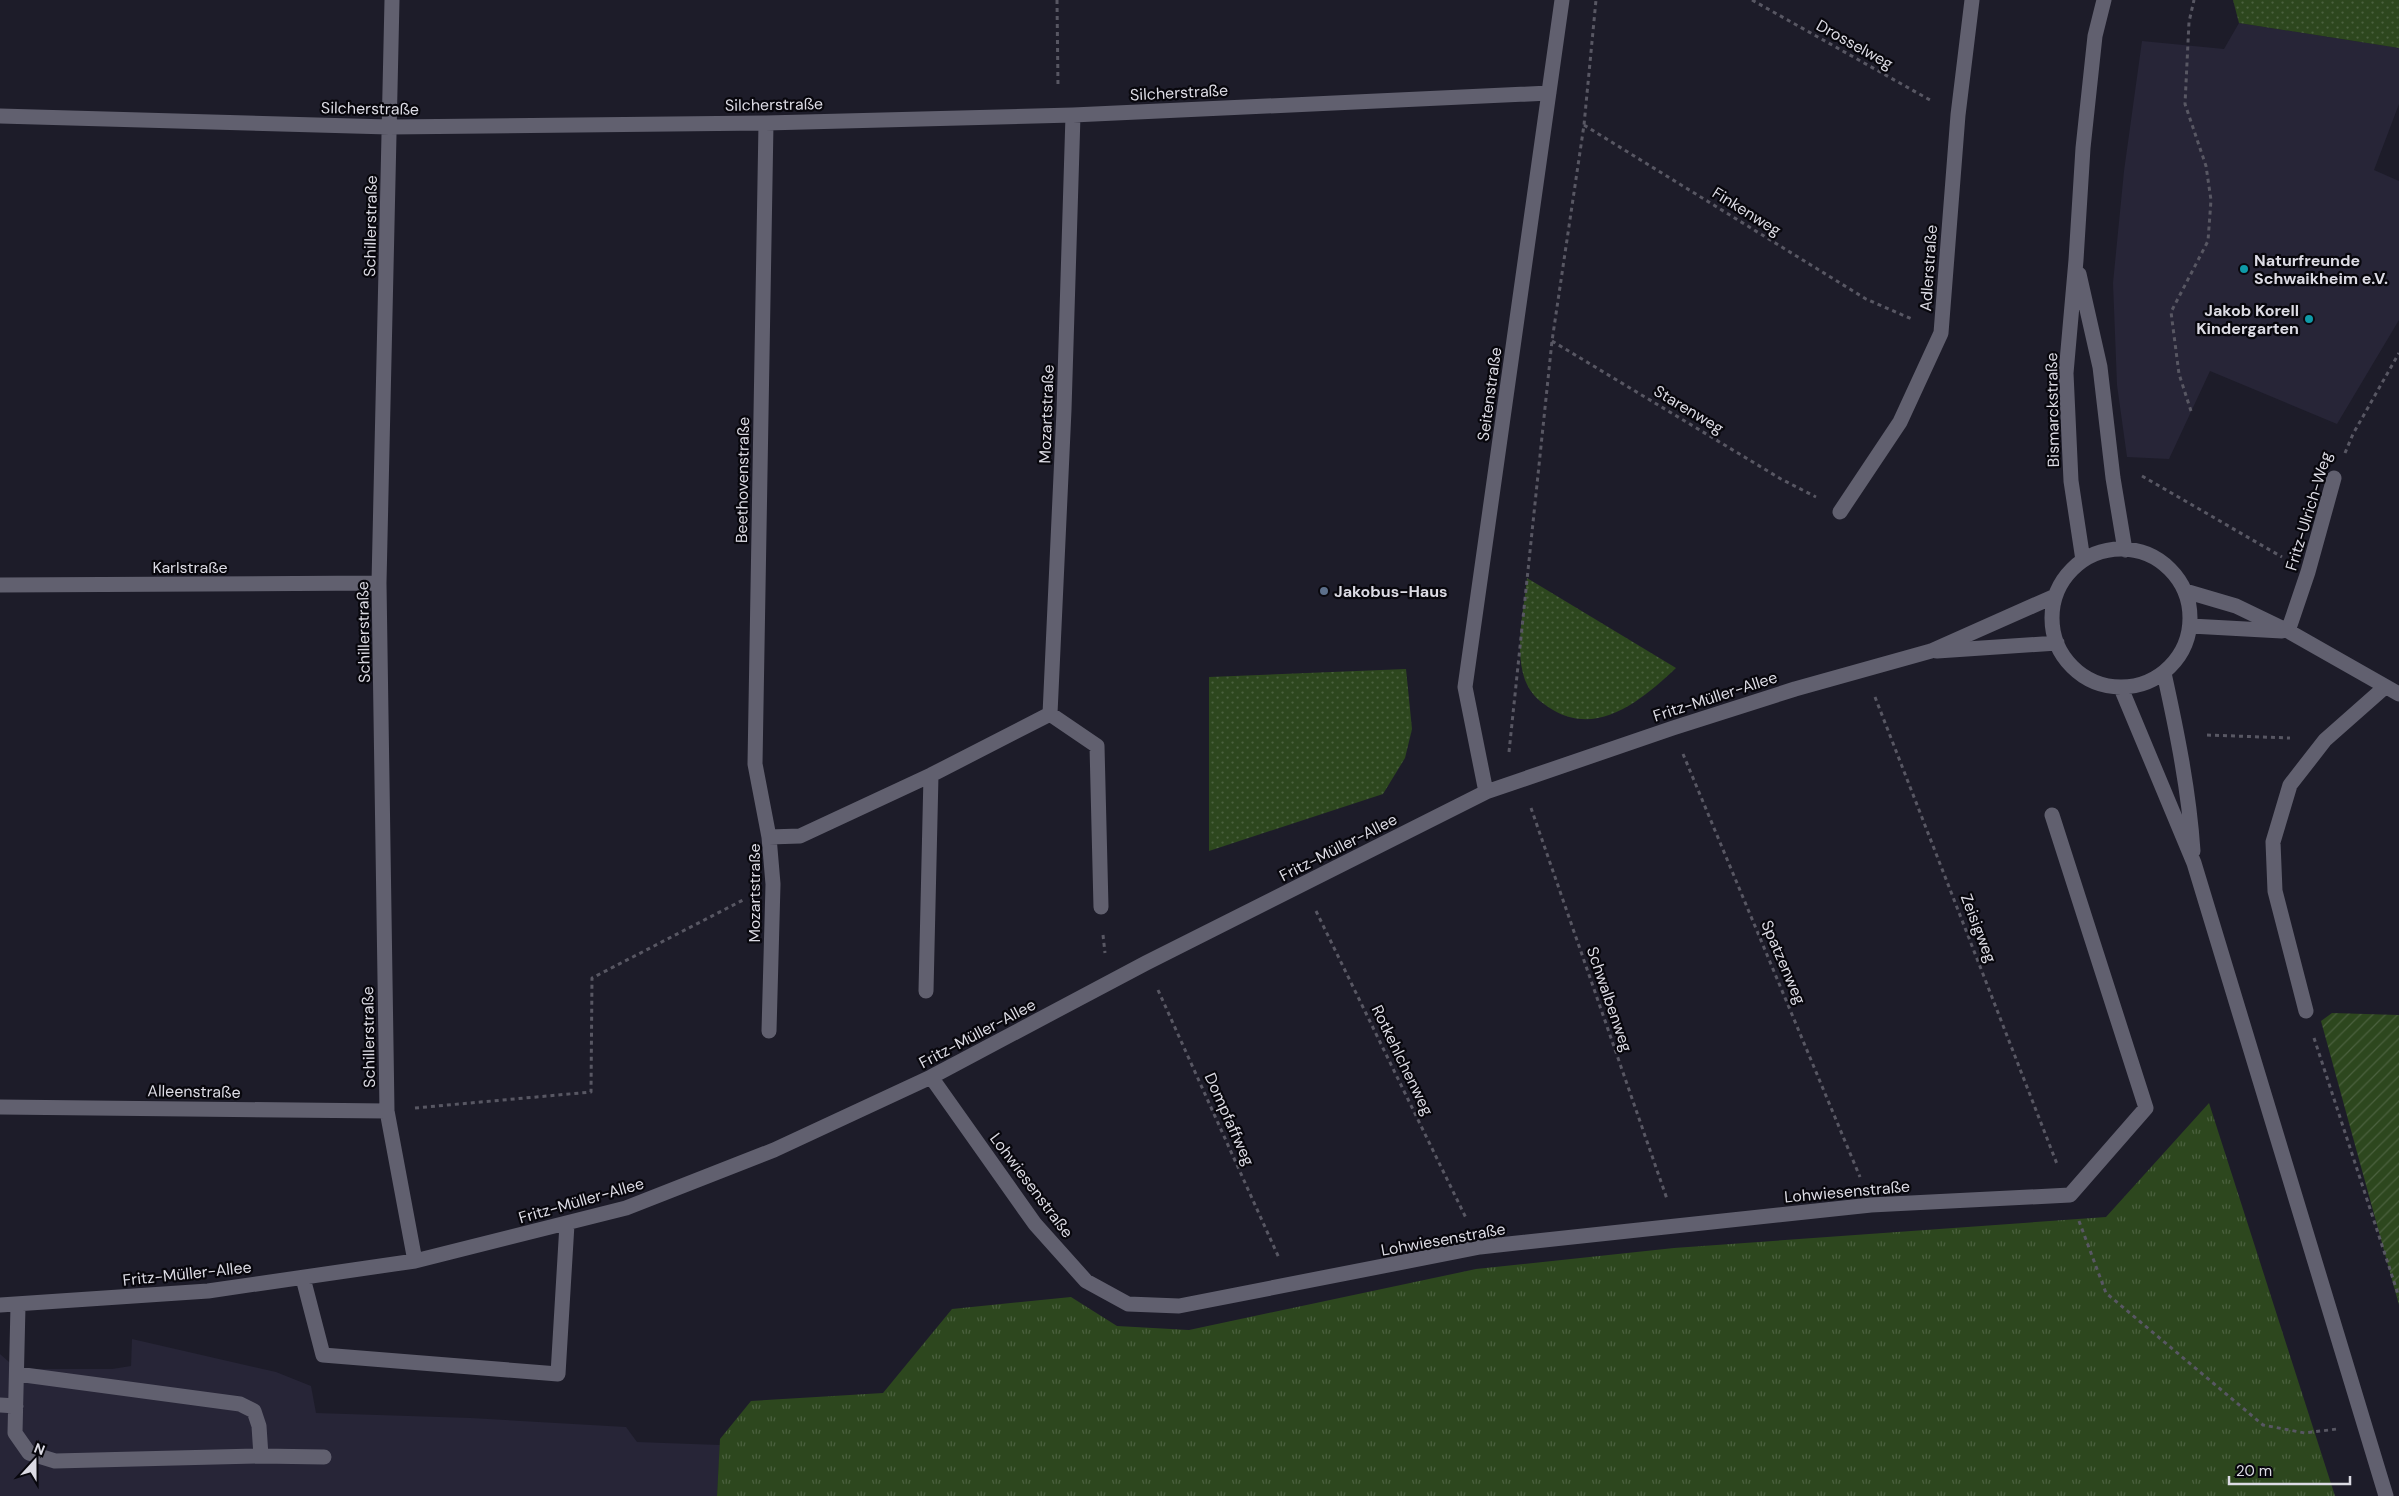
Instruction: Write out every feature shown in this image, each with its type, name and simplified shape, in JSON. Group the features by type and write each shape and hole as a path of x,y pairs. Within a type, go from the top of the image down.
{"street":[{"name":"Schillerstraße","path":"392,0 380,584 387,1110 415,1261"},
{"name":"Seitenstraße","path":"1486,792 1465,687 1562,0"},
{"name":"Adlerstraße","path":"1840,512 1900,422 1941,333 1958,115 1972,0"},
{"name":"Bismarckstraße","path":"2083,560 2072,481 2066,373 2083,148 2095,36 2104,0"},
{"name":"Silcherstraße","path":"0,116 389,127 766,122 1065,115 1549,94"},
{"name":"Mozartstraße","path":"769,1032 773,884 769,837 800,836 931,775 1050,714 1064,410 1065,115"},
{"name":"Beethovenstraße","path":"766,122 755,764 769,837"},
{"name":"Bismarckstraße","path":"2076,260 2100,367 2113,478 2125,550"},
{"name":"Fritz-Ulrich-Weg","path":"2288,631 2308,572 2334,478"},
{"path":"2103,550 2125,550 2148,555 2168,568 2185,591 2191,626 2186,642 2177,658 2164,673 2146,683 2121,688 2102,685 2076,671 2064,657 2057,643 2052,621 2055,596 2066,575 2083,560 2103,550"},
{"name":"Karlstraße","path":"0,586 380,584"},
{"path":"2185,591 2236,606 2288,631 2392,690 2325,740 2290,785 2273,842 2275,891 2306,1011"},
{"name":"Fritz-Müller-Allee","path":"0,1306 208,1291 415,1261 626,1208 774,1150 931,1077 1146,963 1486,792 1673,728 1931,651 2055,596"},
{"path":"2191,626 2288,631"},
{"name":"Fritz-Müller-Allee","path":"1931,651 2057,643"},
{"path":"2164,673 2177,733 2191,817 2194,862"},
{"path":"2121,688 2194,862 2386,1496"},
{"path":"1050,714 1097,746 1101,907"},
{"path":"926,991 931,775"},
{"path":"2052,815 2146,1108 2070,1196"},
{"name":"Lohwiesenstraße","path":"931,1077 1035,1224 1086,1281 1128,1304 1179,1306 1292,1286 1480,1247 1872,1205 2070,1196"},
{"name":"Alleenstraße","path":"0,1107 387,1110"},
{"path":"303,1278 323,1355 558,1374 567,1224"},
{"path":"18,1306 15,1433 29,1453 55,1461 261,1456 324,1457"},
{"path":"17,1374 240,1404 254,1411 259,1426 261,1456"},
{"path":"0,1405 16,1406"}],"path":[{"path":"1056,0 1065,115"},
{"path":"1506,785 1552,341 1584,125 1596,0"},
{"name":"Drosselweg","path":"1752,0 1919,94"},
{"path":"2191,412 2179,374 2171,312 2208,241 2211,200 2206,166 2185,104 2189,22 2194,0"},
{"name":"Finkenweg","path":"1584,125 1866,299 1900,314"},
{"name":"Starenweg","path":"1552,341 1781,479 1815,496"},
{"name":"Fritz-Ulrich-Weg","path":"2334,478 2353,434 2399,353"},
{"path":"2113,478 2143,476 2308,572"},
{"name":"Zeisigweg","path":"1864,670 2070,1196 2106,1293 2263,1425 2304,1433 2338,1429"},
{"name":"Spatzenweg","path":"1673,728 1872,1205"},
{"path":"2177,733 2325,740"},
{"name":"Schwalbenweg","path":"1521,780 1676,1225"},
{"name":"Rotkehlchenweg","path":"1303,883 1480,1247"},
{"path":"387,1110 591,1092 592,978 773,884"},
{"path":"1101,907 1107,985"},
{"name":"Dompfaffweg","path":"1146,963 1292,1286"},
{"path":"2306,1011 2329,1089 2399,1296"}],"shaded area":[{"path":"2239,23 2399,48 2399,104 2374,170 2399,181 2399,320 2337,424 2210,371 2169,459 2127,457 2117,385 2113,283 2124,171 2142,41 2224,49"},
{"path":"132,1339 276,1372 311,1386 316,1413 471,1418 626,1427 637,1442 720,1445 717,1496 0,1496 0,1354 17,1369 112,1369 131,1366"}],"green space":[{"path":"2233,0 2399,0 2399,48 2239,23"},
{"path":"1527,578 1676,668 1635,702 1603,717 1587,719 1570,717 1553,710 1533,694 1527,685 1522,668 1520,643"},
{"path":"1406,669 1412,729 1405,758 1383,794 1209,851 1209,677"},
{"path":"2332,1013 2399,1015 2399,1305 2321,1021"},
{"path":"2209,1103 2335,1496 717,1496 720,1439 751,1401 883,1393 952,1309 1071,1297 1117,1326 1189,1330 1476,1269 1674,1248 2106,1217"}],"place":[{"name":"Naturfreunde Schwaikheim e.V.","path":"2244,269"},
{"name":"Jakob Korell Kindergarten","path":"2309,319"},
{"name":"Jakobus-Haus","path":"1324,591"}]}
